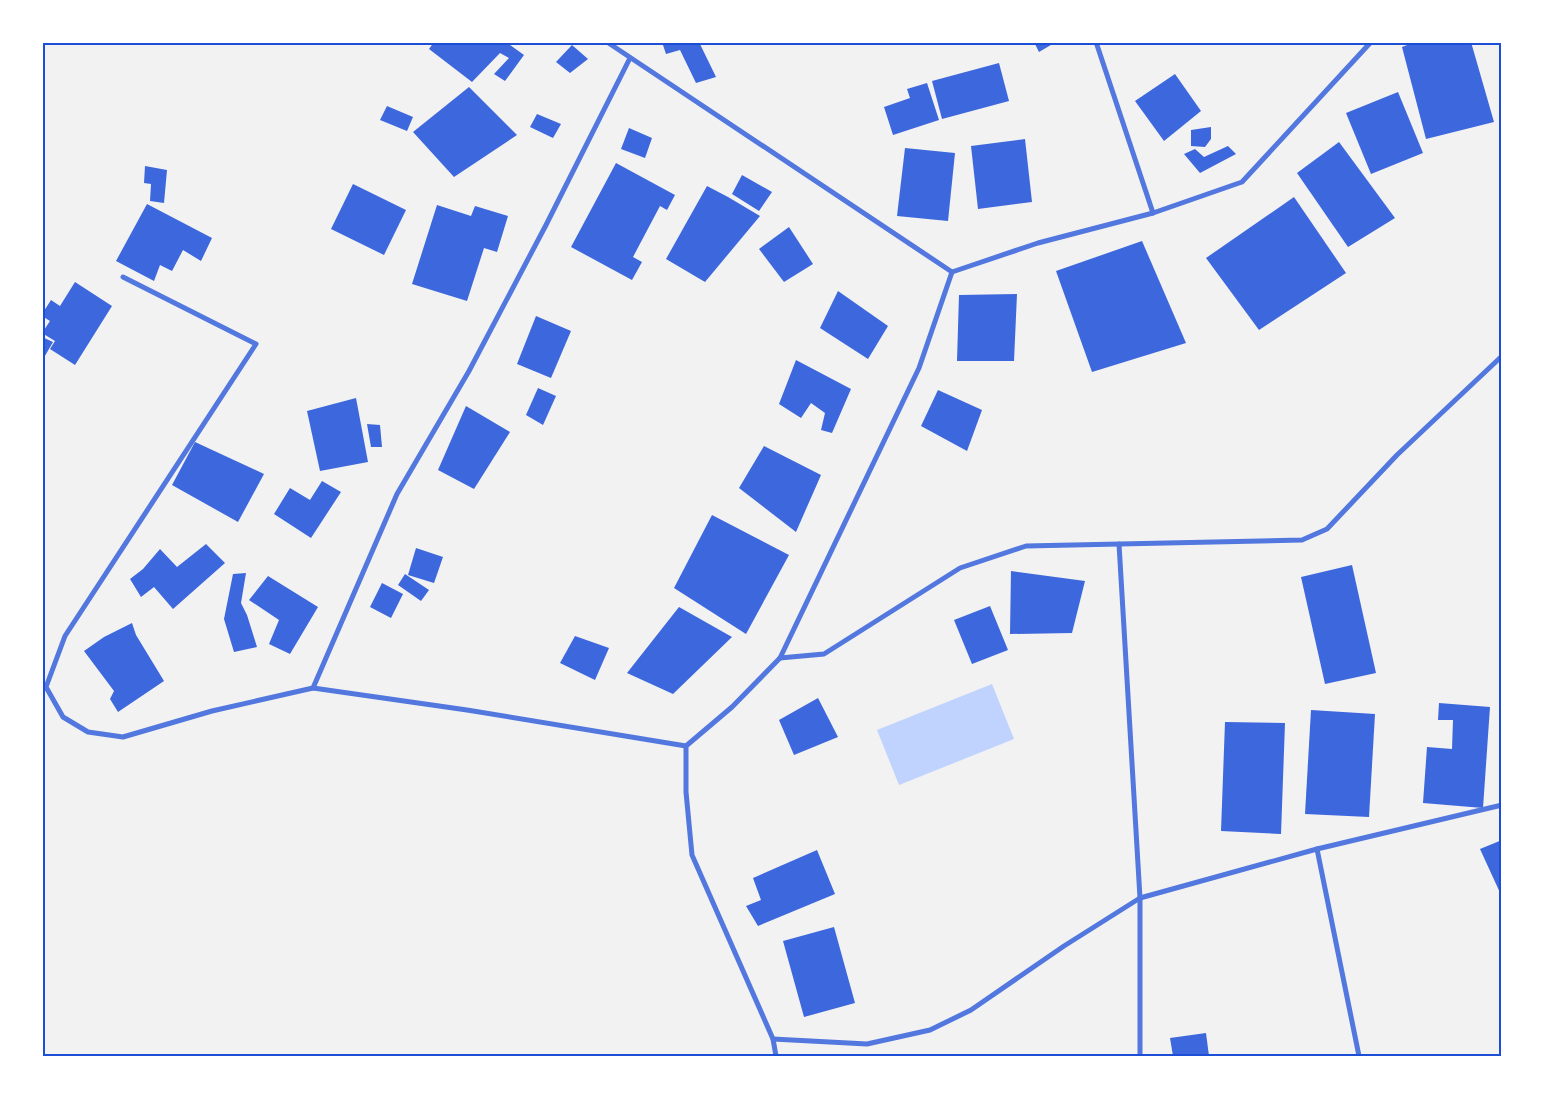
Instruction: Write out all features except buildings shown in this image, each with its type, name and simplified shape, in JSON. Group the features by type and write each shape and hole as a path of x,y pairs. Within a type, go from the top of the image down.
{"street":[{"path":"607,42 952,272"},
{"path":"1096,42 1153,213"},
{"path":"952,272 1038,243 1153,213 1242,182 1371,42"},
{"path":"313,688 397,494 469,371 546,225 630,58"},
{"path":"123,277 256,344 65,636 46,687 64,717 88,732 123,737 212,711 313,688 467,710 686,746 732,707 780,658 919,368 952,272"},
{"path":"780,658 824,654 960,568 1026,546 1302,540 1327,530 1397,455 1502,356"},
{"path":"1119,544 1140,898 1140,1056"},
{"path":"686,746 686,792 692,855 773,1040 776,1056"},
{"path":"773,1040 867,1044 930,1030 971,1010 1064,946 1140,898 1317,849 1502,805"},
{"path":"1317,849 1359,1056"}],"water":[{"path":"992,684 1014,739 899,785 877,730"}]}
